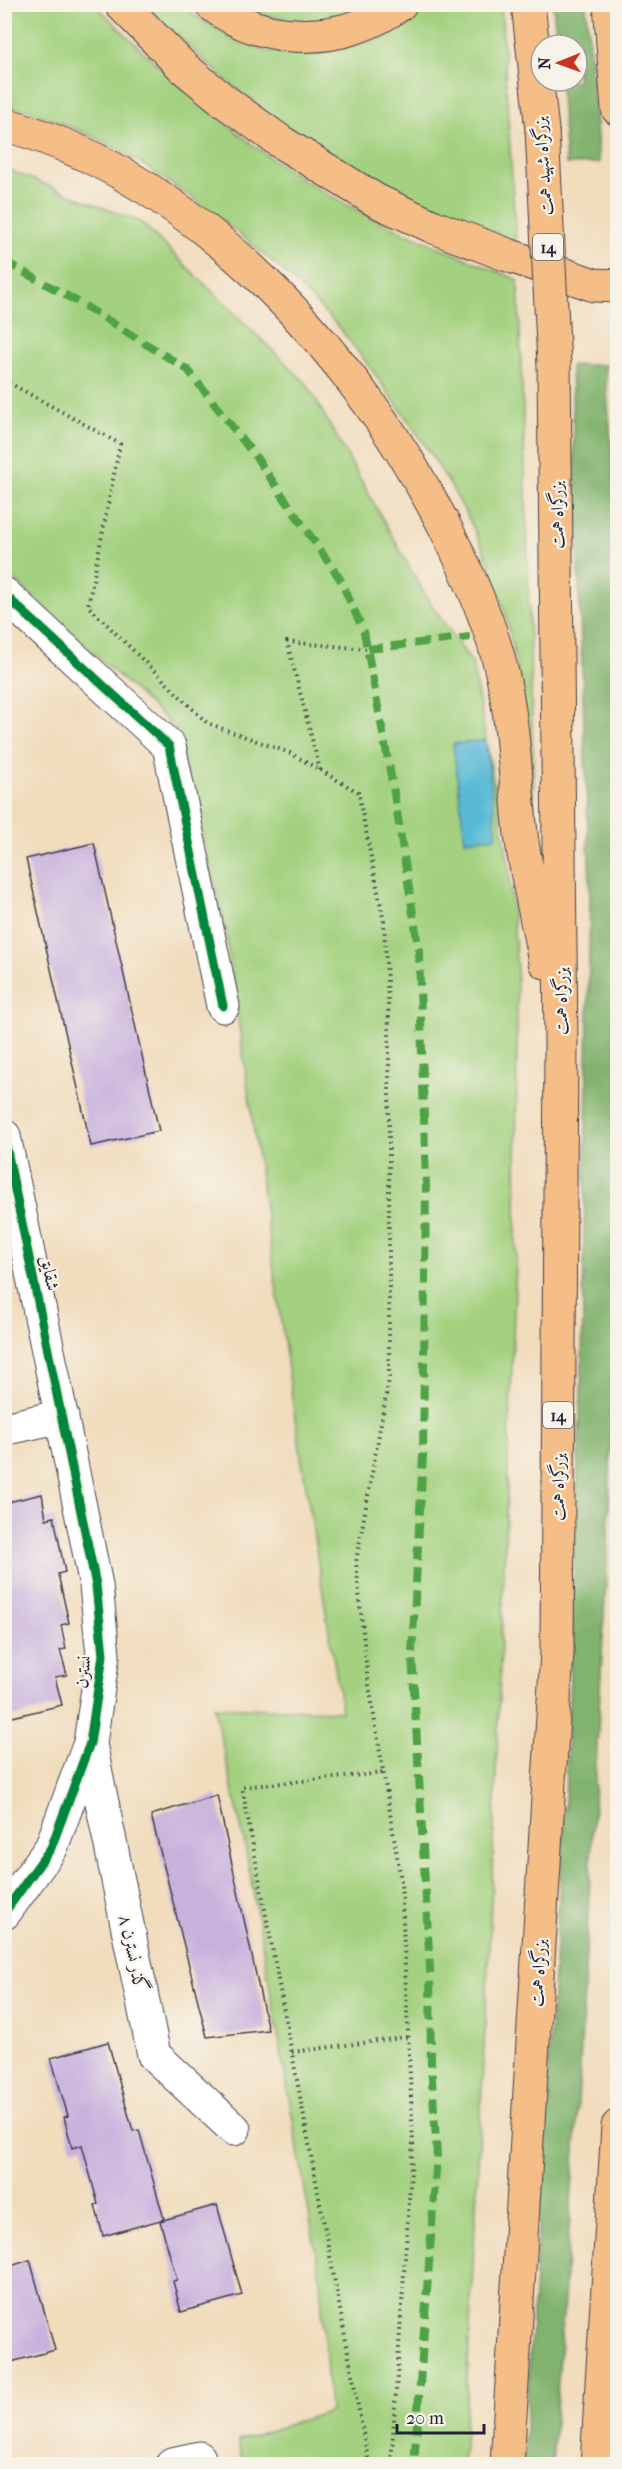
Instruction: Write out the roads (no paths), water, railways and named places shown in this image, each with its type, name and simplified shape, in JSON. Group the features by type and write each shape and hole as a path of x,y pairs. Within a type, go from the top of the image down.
{"highway":[{"path":"121,4 183,67 227,102 281,142 377,201 434,227 505,254 594,285 618,286"},
{"path":"211,4 222,13 255,29 291,36 318,36 353,28 388,14 400,4"},
{"name":"بزرگراه شهید همت","path":"528,4 542,130 554,364"},
{"path":"610,4 618,109"},
{"path":"4,124 64,145 120,172 194,223 245,263 294,310 335,358 383,421 429,494 462,560 486,616 503,677 515,761 522,843 561,1044"},
{"name":"بزرگراه همت","path":"507,2464 557,1652 561,1044 554,364"},
{"path":"597,2464 618,2126"}],"street":[{"path":"4,594 170,746 223,1006"},
{"name":"شقایق","path":"4,1136 63,1416"},
{"path":"4,1429 63,1416"},
{"name":"نسترن","path":"4,1913 51,1848 90,1743 103,1656 96,1585 63,1416"},
{"name":"گذر نسترن ۸","path":"90,1743 154,2055 234,2129"}],"water":[{"path":"486,740 497,837 465,840 453,744"}]}
